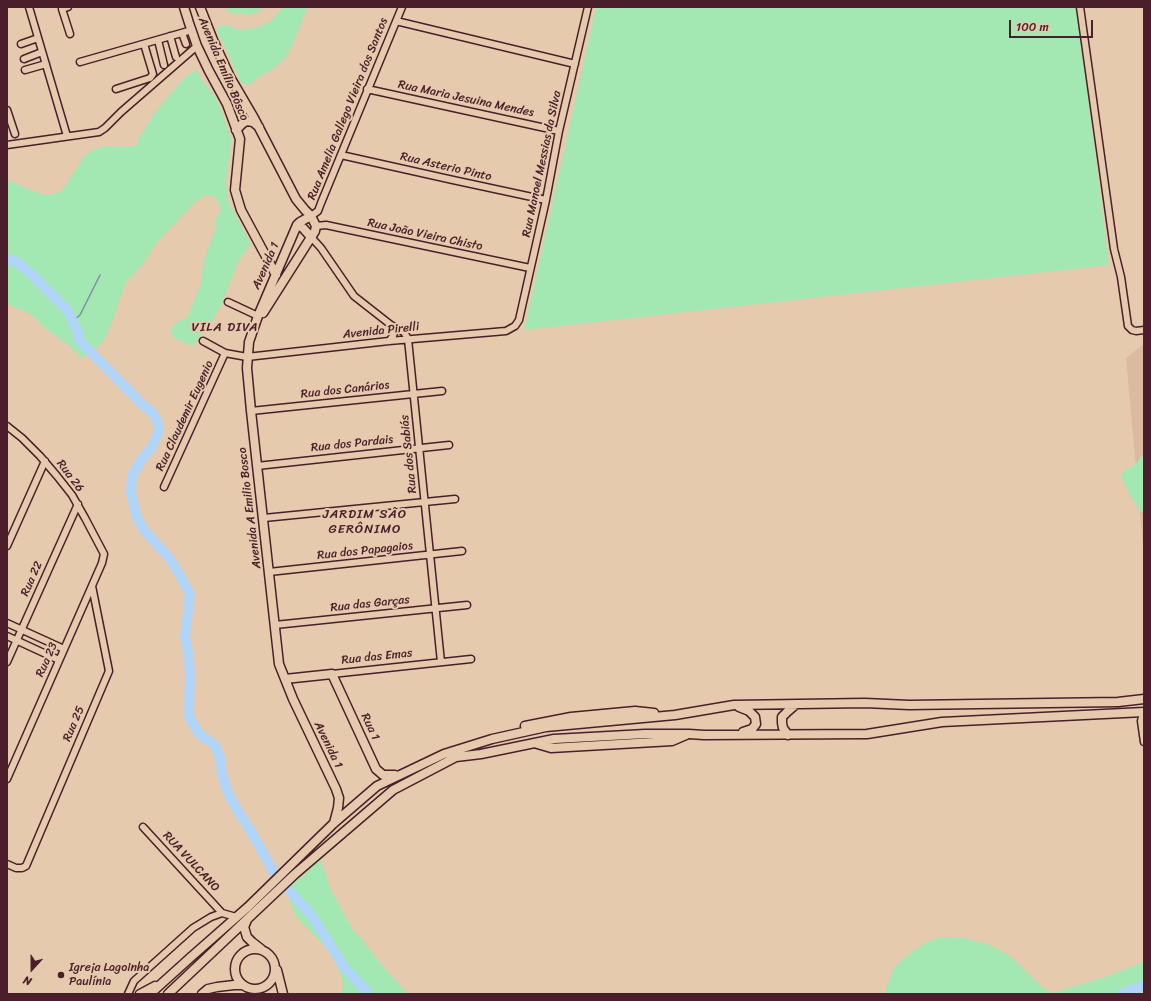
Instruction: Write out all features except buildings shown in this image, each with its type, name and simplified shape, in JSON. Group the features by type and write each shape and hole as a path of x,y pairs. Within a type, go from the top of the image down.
{"main road":[{"name":"Avenida Emílio Bôsco","path":"184,7 197,46 227,104 240,139 235,190 241,210 276,275"},
{"name":"Avenida Emílio Bôsco","path":"200,10 240,95 259,127 296,199 311,216 316,226"},
{"path":"190,27 198,23 201,18 200,10"},
{"path":"236,130 247,121 253,122 259,127"},
{"path":"311,216 297,225 303,228 311,237"},
{"name":"Avenida 1","path":"251,332 297,225"},
{"path":"251,332 315,231 316,226"},
{"name":"Avenida A Emilio Bosco","path":"251,332 247,357 251,411 279,664 285,679"},
{"name":"Rua das Emas","path":"285,679 332,674"},
{"name":"Rua 1","path":"332,674 376,769 383,775 398,775"},
{"name":"Avenida 1","path":"285,679 293,699 336,788 339,798 334,823"},
{"path":"150,994 248,907 334,823 376,786 444,754 492,739 546,727 675,715 734,705 865,703 909,705 1118,702 1144,699"},
{"path":"734,705 749,711 755,717 756,724 752,729 739,734"},
{"path":"788,734 783,728 782,718 794,705"},
{"path":"170,993 295,874 393,790 456,757 481,754 554,739 645,734 867,734 942,722 1143,712"},
{"path":"247,919 244,927 247,937 272,957 283,994"},
{"path":"243,986 239,982 235,972 236,961 248,950 258,949 263,951"},
{"path":"202,994 208,989 226,985 243,986 262,992 272,982 276,967"},
{"path":"140,994 162,984"}],"street":[{"path":"29,7 67,136"},
{"path":"68,7 62,9 70,34"},
{"name":"Rua Amelia Gallego Vieira dos Santos","path":"311,216 318,211 402,7"},
{"name":"Rua Manoel Messias da Silva","path":"515,326 519,320 546,200 559,131 588,7"},
{"path":"1080,7 1114,249 1121,277 1128,326 1132,330 1144,330"},
{"path":"396,21 575,64"},
{"path":"80,62 182,33 190,27"},
{"path":"182,33 186,44"},
{"path":"170,36 176,57"},
{"path":"21,44 38,38"},
{"path":"158,40 164,65"},
{"path":"116,90 150,78 153,74 144,44"},
{"path":"7,145 99,132 197,46"},
{"path":"24,59 42,52"},
{"path":"25,70 46,64"},
{"name":"Rua Maria Jesuina Mendes","path":"367,89 559,131"},
{"path":"7,110 15,134"},
{"name":"Rua Asterio Pinto","path":"342,155 546,200"},
{"name":"Rua João Vieira Chisto","path":"316,226 326,226 530,268"},
{"path":"311,237 321,248 354,296 391,325 404,332 408,339"},
{"path":"228,302 258,316"},
{"path":"389,341 394,332 391,325"},
{"name":"Avenida Pirelli","path":"203,341 225,353 247,357 408,339 506,331 515,326"},
{"name":"Rua dos Sabiás","path":"408,339 441,662"},
{"name":"Rua Claudemir Eugenio","path":"164,487 225,353"},
{"name":"Rua dos Canários","path":"251,411 442,391"},
{"name":"Rua 26","path":"8,429 22,438 58,476 78,504 103,550"},
{"name":"Rua dos Pardais","path":"257,466 449,445"},
{"path":"7,546 45,461"},
{"path":"264,518 455,499"},
{"name":"Rua 22","path":"7,662 78,504"},
{"name":"Rua 23","path":"7,779 104,558 103,550"},
{"name":"Rua dos Papagaios","path":"269,572 462,551"},
{"name":"Rua 25","path":"7,864 16,868 26,866 109,671 92,585"},
{"name":"Rua das Garças","path":"275,625 467,605"},
{"path":"7,623 64,649"},
{"path":"7,636 59,660"},
{"name":"Rua das Emas","path":"332,674 471,659"},
{"path":"1143,712 1141,721 1144,742"},
{"name":"RUA VULCANO","path":"143,827 222,912"},
{"path":"128,994 134,981 193,928 222,912 236,917"}],"shaded area":[{"path":"1144,344 1144,556 1126,358"}],"green space":[{"path":"227,7 264,7 258,12 249,15 241,13 235,14 226,11"},
{"path":"283,7 310,7 306,11 291,48 285,58 273,69 257,78 250,85 240,82 218,35 218,26 227,25 240,30 257,27 266,24 274,18"},
{"path":"596,7 1077,7 1109,265 524,330"},
{"path":"197,70 203,82 217,100 231,137 226,182 228,201 251,244 239,260 220,307 210,324 199,338 192,346 174,338 170,330 176,323 186,318 201,283 205,256 216,228 216,219 221,208 214,196 206,195 197,200 157,242 142,265 126,282 106,336 101,344 82,358 67,344 46,329 33,316 7,304 7,180 41,194 49,195 60,192 85,155 93,150 105,146 136,146 140,136 155,112 185,77"},
{"path":"1144,453 1144,512 1141,512 1131,497 1121,476 1126,469 1135,465"},
{"path":"318,853 331,890 354,932 361,938 386,970 408,994 340,994 343,987 342,977 334,960 329,951 295,915 288,896 288,887 310,869 313,860"},
{"path":"945,937 966,938 990,945 1010,956 1041,986 1052,993 1105,977 1144,962 1144,994 888,994 885,991 893,970 901,960 925,943"}],"waterway":[{"path":"7,259 15,261 28,271 68,311 78,332 78,338 82,343 143,405 153,413 157,421 159,430 151,448 141,460 132,476 131,493 137,518 145,531 170,559 190,595 185,636 190,670 189,716 199,734 215,745 220,757 222,774 228,793 276,876 313,917 344,967 369,994"},
{"path":"73,321 80,315 100,275"},
{"path":"1122,994 1144,985"}],"place":[{"name":"Igreja Lagoinha Paulínia","path":"61,975"}],"district":[{"name":"VILA DIVA","path":"225,328"},
{"name":"JARDIM SÃO GERÔNIMO","path":"365,522"}]}
